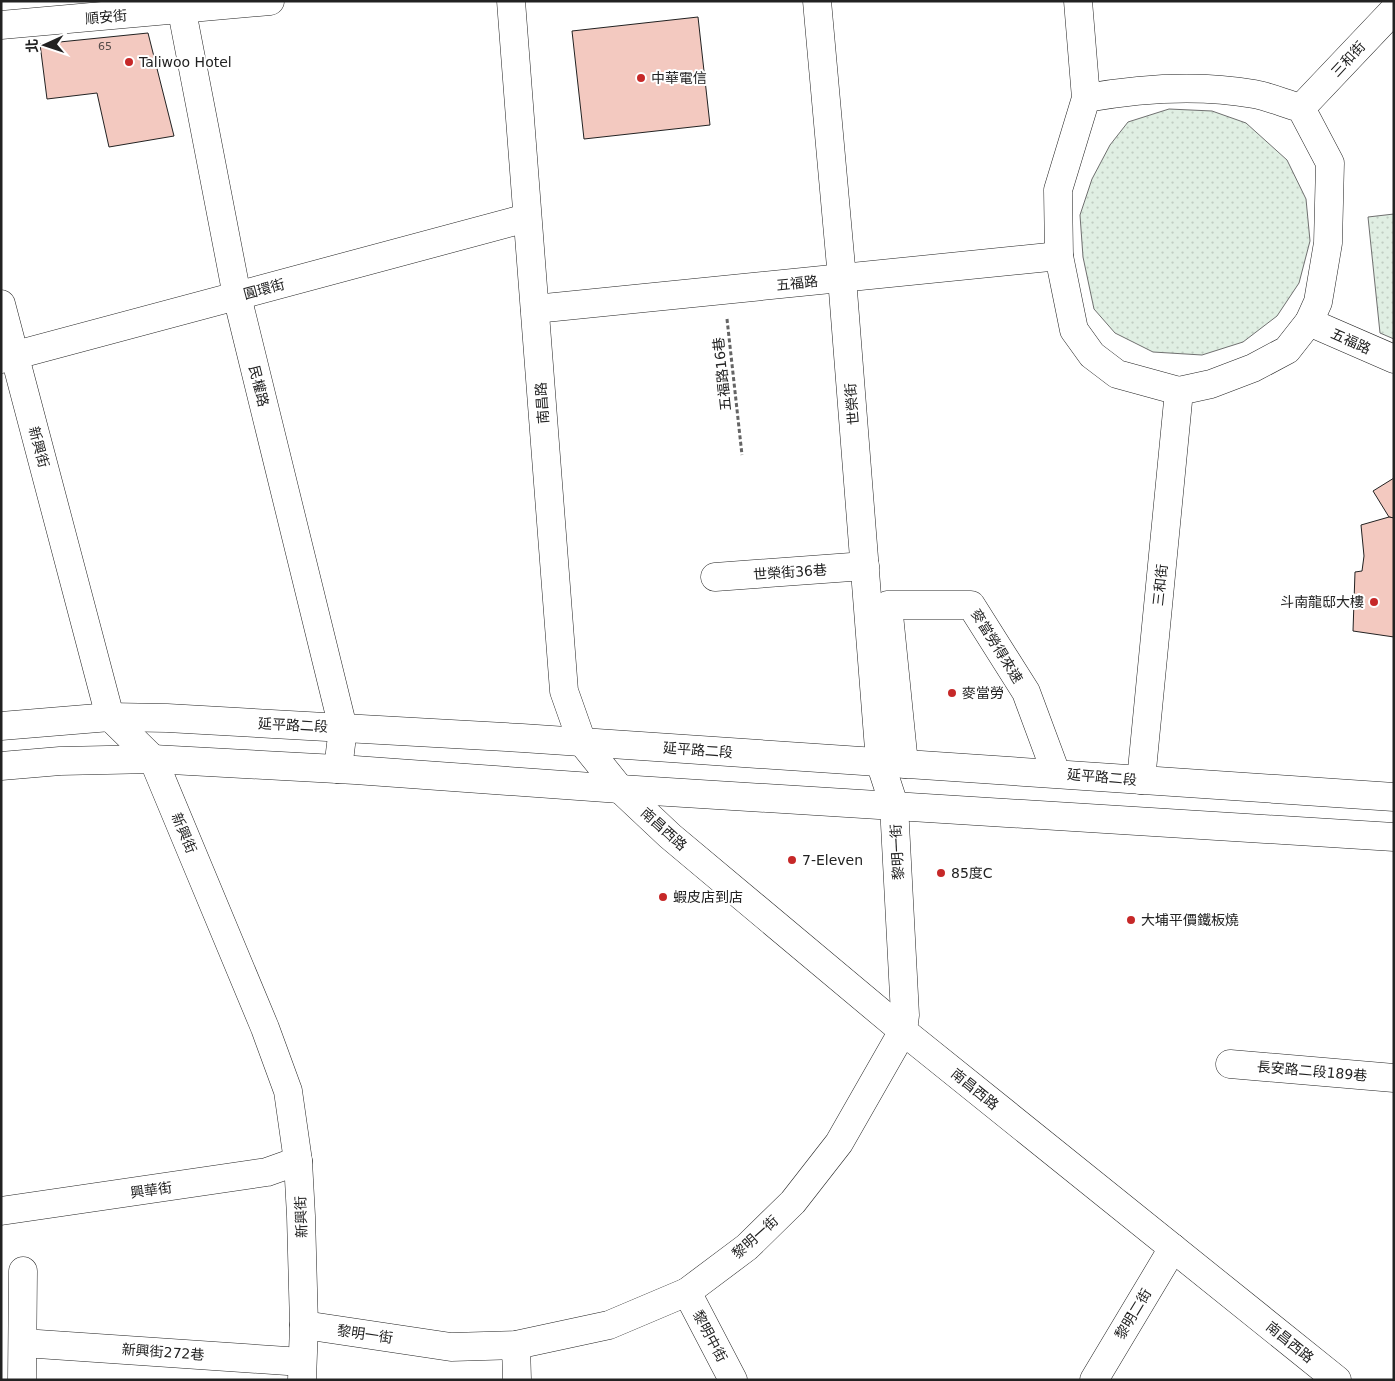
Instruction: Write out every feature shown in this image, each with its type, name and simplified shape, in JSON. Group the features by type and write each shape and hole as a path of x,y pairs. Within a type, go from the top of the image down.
{"street":[{"name":"順安街","path":"1,25 180,6 270,1"},
{"name":"南昌路","path":"511,1 564,690 582,742 620,789"},
{"name":"世榮街","path":"818,1 865,566 892,763 894,805"},
{"path":"1078,1 1086,98 1058,190 1060,256 1074,330 1092,355 1117,374 1179,391 1211,384 1253,368 1286,350 1309,322 1318,302 1328,243 1330,163 1301,108 1254,94 1177,88 1136,89 1086,98"},
{"name":"民權路","path":"180,6 237,296 343,728 338,769"},
{"name":"三和街","path":"1301,108 1394,10"},
{"name":"圓環街","path":"8,357 527,218"},
{"name":"五福路","path":"535,309 1060,256"},
{"name":"新興街","path":"1,304 8,357 110,717 153,759 265,1028 288,1091 298,1161 304,1325 302,1371"},
{"name":"五福路","path":"1309,322 1394,359"},
{"name":"三和街","path":"1141,780 1179,391"},
{"name":"世榮街36巷","path":"715,577 865,566"},
{"name":"麥當勞得來速","path":"892,763 888,605 971,605 1026,692 1056,773"},
{"name":"延平路二段","path":"1,726 110,717 167,718 582,742 1394,797"},
{"path":"1,766 60,761 153,759 338,769 620,789 1394,837"},
{"name":"南昌西路","path":"620,789 670,836 902,1031 1337,1380"},
{"name":"黎明一街","path":"304,1325 451,1347 516,1345 608,1325 687,1292 747,1247 793,1202 839,1143 902,1031 905,1015 894,805"},
{"name":"長安路二段189巷","path":"1230,1064 1394,1078"},
{"name":"興華街","path":"1,1211 267,1172 298,1161"},
{"name":"黎明二街","path":"1094,1380 1173,1248"},
{"path":"22,1380 23,1271"},
{"name":"黎明中街","path":"687,1292 733,1380"},
{"name":"新興街272巷","path":"23,1343 302,1371"},
{"path":"516,1345 517,1380"}],"path":[{"name":"五福路16巷","path":"724,291 742,455"}],"green space":[{"path":"1169,109 1212,111 1246,123 1287,160 1306,199 1310,241 1299,283 1277,316 1243,342 1202,355 1153,352 1115,333 1094,309 1083,257 1080,215 1092,179 1110,145 1128,122"},
{"path":"1394,214 1394,339 1380,333 1368,217"}],"building":[{"name":"中華電信","path":"698,17 710,125 584,139 572,31"},
{"path":"148,33 174,136 109,147 97,93 47,99 40,44"},
{"path":"1394,478 1394,518 1389,517 1373,491"},
{"name":"斗南龍邸大樓","path":"1389,517 1394,518 1394,637 1353,631 1355,572 1362,571 1364,556 1361,525"}],"place":[{"name":"Taliwoo Hotel","path":"129,62"},
{"name":"中華電信","path":"641,78"},
{"name":"斗南龍邸大樓","path":"1374,602"},
{"name":"麥當勞","path":"952,693"},
{"name":"7-Eleven","path":"792,860"},
{"name":"85度C","path":"941,873"},
{"name":"蝦皮店到店","path":"663,897"},
{"name":"大埔平價鐵板燒","path":"1131,920"}]}
